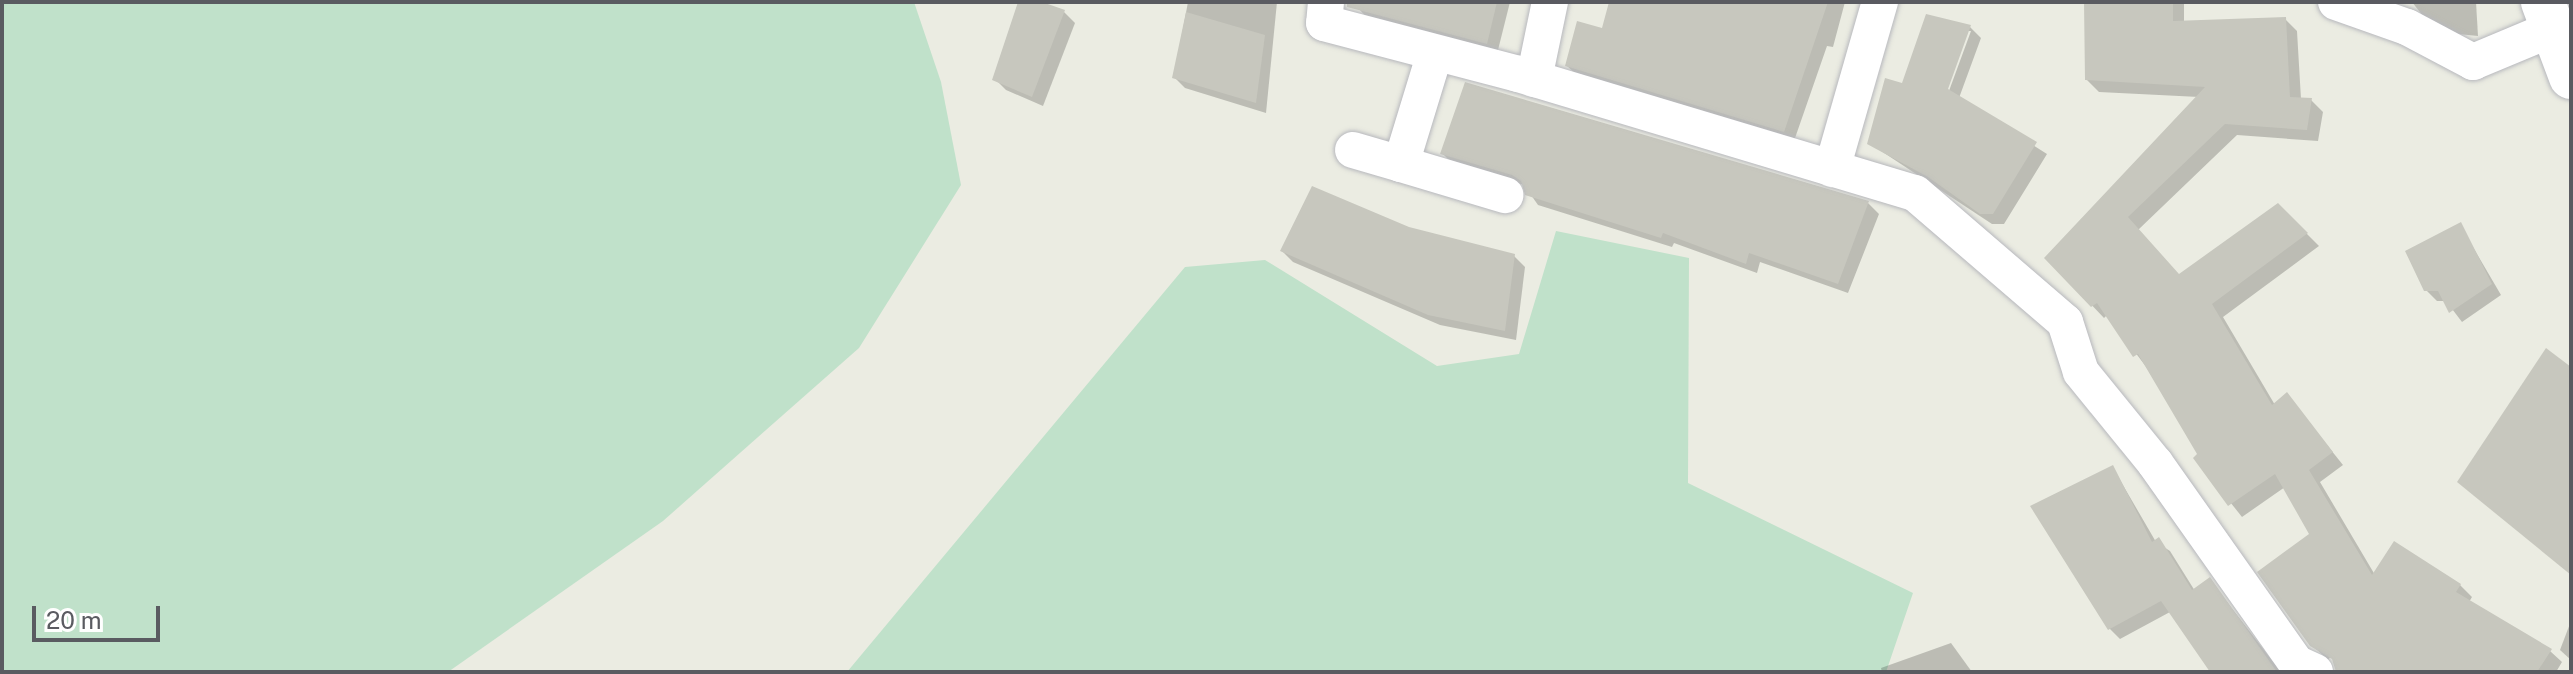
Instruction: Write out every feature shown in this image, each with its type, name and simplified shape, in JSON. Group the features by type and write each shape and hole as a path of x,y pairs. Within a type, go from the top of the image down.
{"street":[{"path":"1326,2 1324,23 1534,79 1915,193 2065,322 2081,372 2155,463 2296,663 2315,672"},
{"path":"1534,79 1550,2"},
{"path":"1832,169 1880,2"},
{"path":"2336,2 2407,27 2473,62 2547,16 2571,77"},
{"path":"1401,164 1435,53"},
{"path":"1353,150 1505,195"}],"green space":[{"path":"2,2 914,2 941,82 961,185 859,348 663,521 448,672 2,672"},
{"path":"1556,231 1689,258 1688,483 1913,593 1886,672 847,672 1185,267 1265,260 1437,366 1519,354"}],"building":[{"path":"1018,2 1042,2 1065,10 1032,97 992,80"},
{"path":"1347,2 1497,2 1487,44 1347,7"},
{"path":"1609,2 1828,2 1784,132 1565,66 1577,21 1602,28"},
{"path":"2084,2 2173,2 2173,21 2286,17 2290,97 2312,98 2307,130 2225,124 2128,217 2179,274 2278,203 2308,233 2212,304 2272,405 2287,392 2333,452 2309,470 2372,575 2394,541 2461,584 2456,592 2552,649 2537,672 2336,672 2332,659 2310,646 2257,572 2309,534 2275,474 2228,506 2193,458 2197,454 2138,354 2133,357 2097,303 2091,307 2044,258 2205,87 2085,80"},
{"path":"1186,12 1265,35 1256,103 1172,78"},
{"path":"1926,14 1971,25 1948,89 2037,142 1993,214 1980,214 1928,177 1867,144 1885,78 1902,83"},
{"path":"1465,82 1869,201 1838,284 1749,253 1746,264 1663,233 1661,238 1525,195 1521,181 1512,175 1440,154"},
{"path":"1312,186 1409,227 1515,254 1505,331 1428,315 1280,251"},
{"path":"2461,222 2492,284 2449,313 2438,291 2424,291 2405,251"},
{"path":"2546,348 2571,367 2571,575 2457,482"},
{"path":"2113,465 2152,542 2159,537 2192,590 2210,577 2277,672 2210,672 2161,601 2108,630 2030,506"}]}
